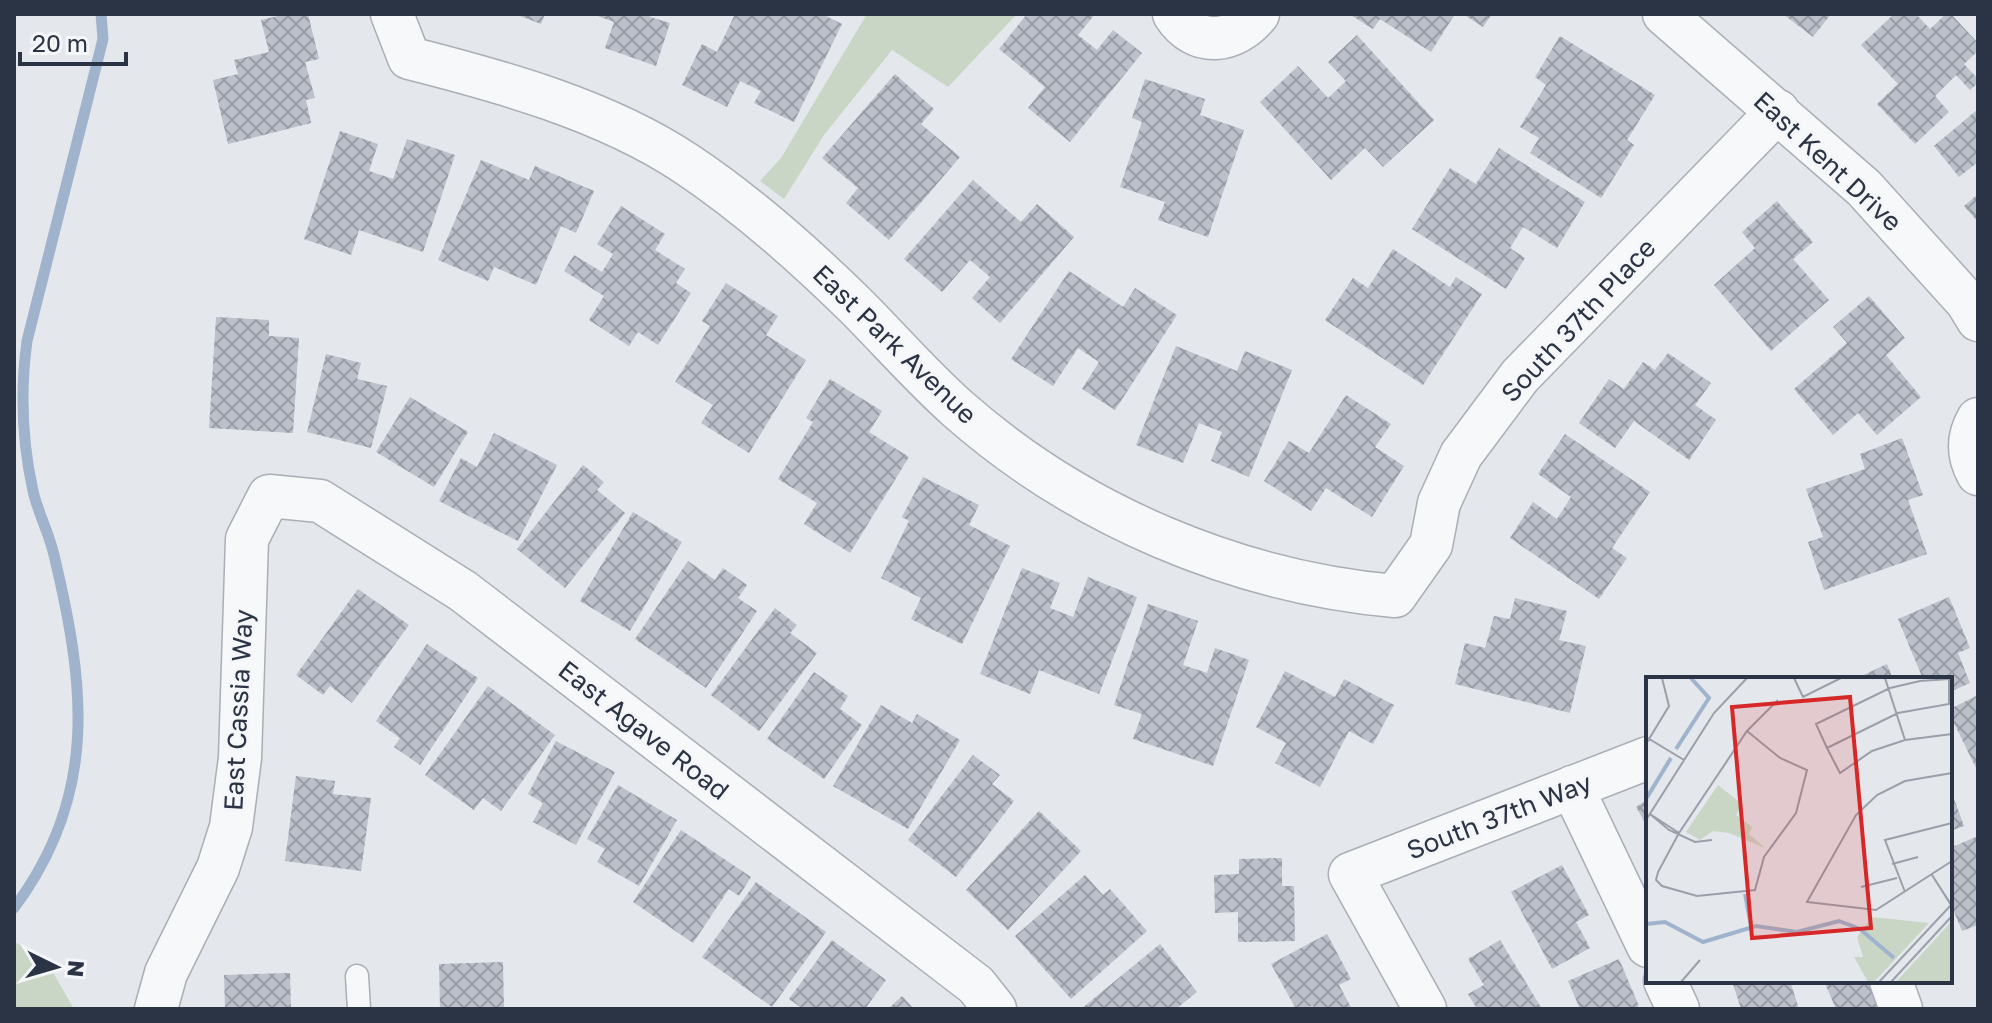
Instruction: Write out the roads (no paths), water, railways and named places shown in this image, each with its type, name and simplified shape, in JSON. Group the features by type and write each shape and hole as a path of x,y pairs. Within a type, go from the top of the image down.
{"street":[{"name":"East Park Avenue","path":"392,14 409,58 506,82 599,119 683,161 777,231 957,409 1041,475 1206,557 1353,592 1395,596"},
{"path":"1174,14 1187,29 1201,37 1218,39 1248,27 1258,14"},
{"name":"East Kent Drive","path":"1664,14 1864,188 1967,302 1978,320"},
{"name":"South 37th Place","path":"1395,596 1431,545 1439,503 1461,455 1520,376 1778,111"},
{"path":"1978,419 1969,442 1970,458 1978,474"},
{"name":"East Cassia Way","path":"156,1009 166,973 218,868 231,827 240,758 247,539 269,496"},
{"name":"East Agave Road","path":"269,496 320,501 463,591 976,985 995,1009"},
{"name":"South 37th Way","path":"1425,1009 1350,874 1646,759"},
{"path":"1572,787 1646,942"},
{"path":"1666,983 1678,1009"},
{"path":"1892,983 1901,1009"}],"lane":[{"path":"357,976 359,1009"}],"waterway":[{"path":"14,908 41,865 60,823 72,780 78,738 73,649 54,555 29,472 24,435 23,379 27,341 103,39 101,14"}]}
